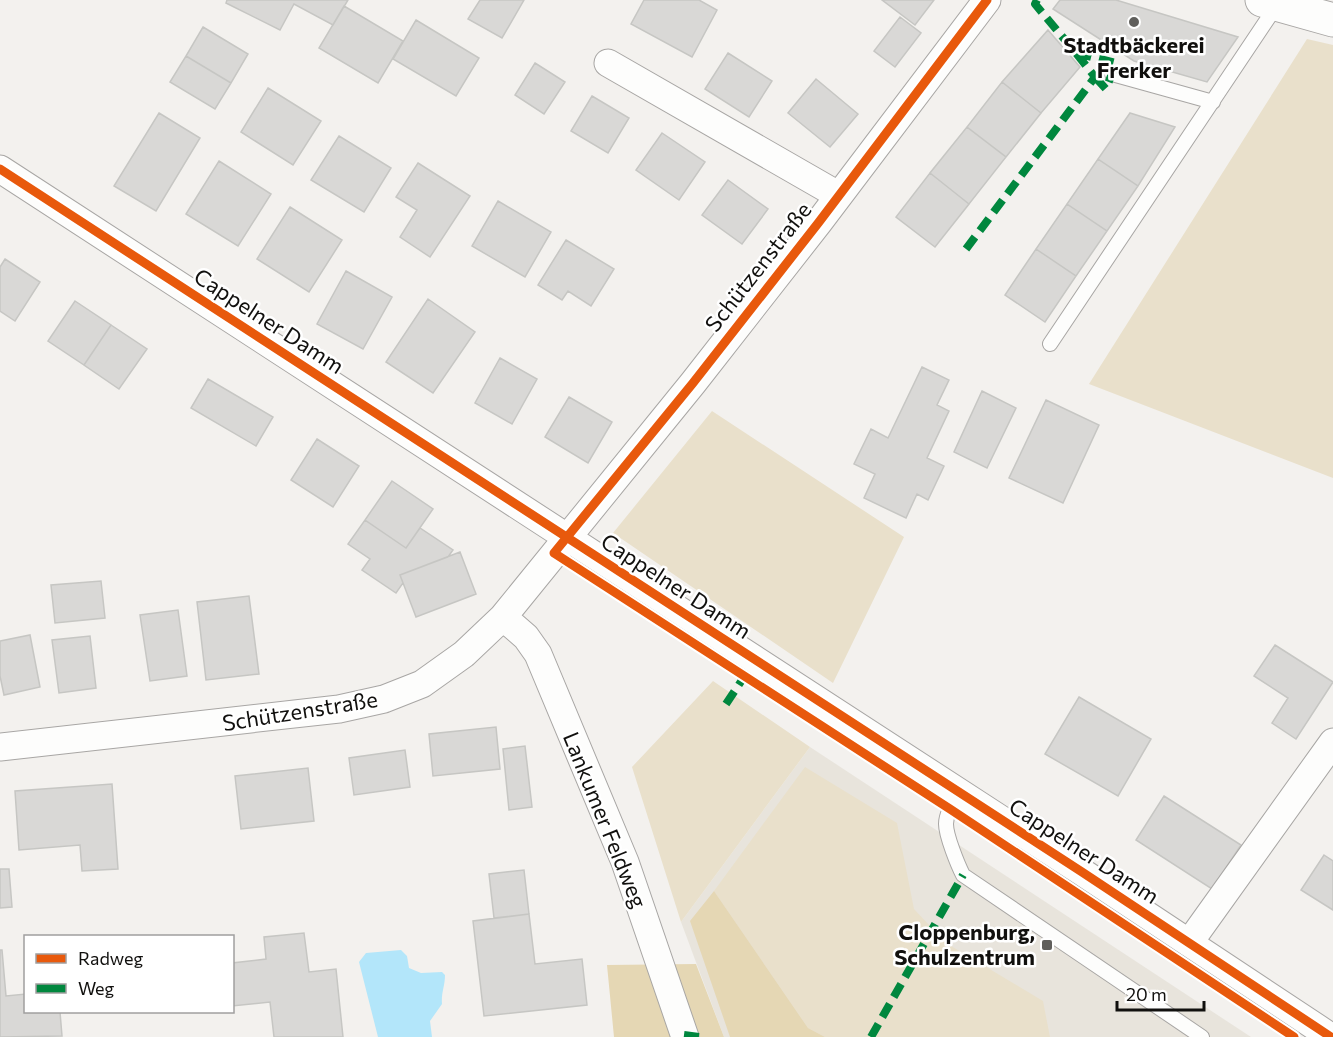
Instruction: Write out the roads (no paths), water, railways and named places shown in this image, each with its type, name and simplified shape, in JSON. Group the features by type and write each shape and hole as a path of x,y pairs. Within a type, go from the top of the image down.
{"street":[{"name":"Schützenstraße","path":"0,747 339,709 384,699 422,684 464,654 503,617 700,374 987,0"},
{"path":"1270,2 1333,20"},
{"name":"Schützenstraße","path":"608,63 838,195"},
{"name":"Cappelner Damm","path":"0,169 1331,1037"},
{"name":"Lankumer Feldweg","path":"503,617 526,637 538,654 625,862 685,1037"},
{"path":"1190,943 1333,742"}],"lane":[{"path":"1050,344 1213,102 1270,2"},
{"path":"1112,74 1213,102"},
{"path":"959,793 950,809 946,825 957,863 963,875 1202,1037"}],"water":[{"path":"401,950 407,956 409,968 421,973 442,972 445,975 442,1004 430,1021 432,1037 378,1037 359,962 366,953"}],"place":[{"name":"Stadtbäckerei Frerker","path":"1134,22"},
{"name":"Cloppenburg, Schulzentrum","path":"1047,945"}]}
